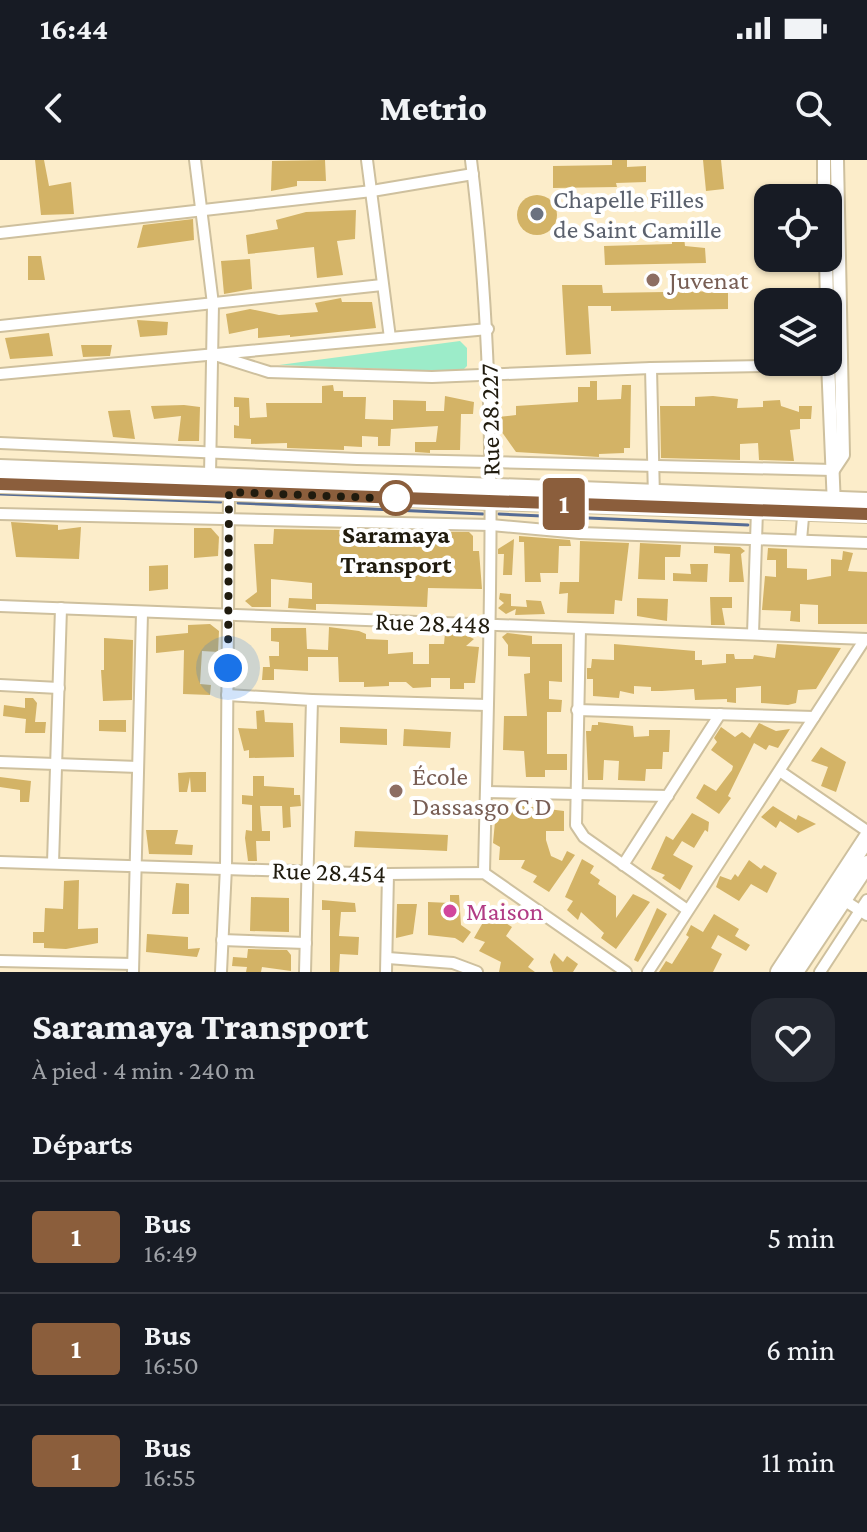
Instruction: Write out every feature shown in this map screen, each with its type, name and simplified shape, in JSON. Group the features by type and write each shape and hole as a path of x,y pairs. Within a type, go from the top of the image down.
{"main road":[{"path":"0,468 210,475 491,494"},
{"path":"0,484 229,492 491,494 804,505 867,514"},
{"path":"653,500 757,510 804,505"},
{"path":"834,507 867,501"},
{"path":"779,972 867,838"},
{"path":"795,972 867,864"}],"street":[{"path":"195,160 213,304 215,355 210,475 229,492 226,867 221,972"},
{"path":"367,160 390,338"},
{"name":"Rue 28.227","path":"471,160 488,329 491,463 484,873"},
{"path":"824,160 824,184"},
{"path":"833,470 843,455 837,160"},
{"path":"0,233 372,191 473,174"},
{"path":"0,326 382,285"},
{"path":"0,374 488,329"},
{"path":"215,355 269,372 432,377 754,366"},
{"path":"651,368 653,500"},
{"path":"829,376 834,507"},
{"path":"0,443 491,463 833,470"},
{"path":"0,484 0,491"},
{"path":"801,540 804,505"},
{"path":"753,634 757,510"},
{"path":"0,514 491,525 580,533 867,543"},
{"name":"Rue 28.448","path":"0,606 866,639"},
{"path":"53,863 59,764 61,608"},
{"path":"0,961 133,968 142,613"},
{"path":"580,629 576,825 584,837 686,909"},
{"path":"648,972 686,909 781,772 866,639"},
{"path":"0,685 59,688"},
{"path":"227,695 487,705"},
{"path":"305,972 312,700"},
{"path":"577,710 814,717"},
{"path":"623,865 720,714"},
{"path":"0,762 138,767"},
{"path":"781,772 867,831"},
{"path":"486,792 668,796"},
{"name":"Rue 28.454","path":"0,862 388,874 484,873"},
{"path":"484,873 626,972"},
{"path":"386,972 388,874"},
{"path":"842,899 864,913"},
{"path":"820,972 864,913 867,900"},
{"path":"222,940 306,943"},
{"path":"388,958 453,963 477,972"}],"green space":[{"path":"460,341 467,348 467,366 461,372 279,365"}],"building":[{"path":"35,160 44,160 49,186 71,182 74,214 41,215"},
{"path":"325,160 326,181 297,181 297,186 271,191 272,161"},
{"path":"612,160 627,160 627,167 646,166 646,182 616,183 617,187 553,188 553,166 612,165"},
{"path":"703,160 721,160 724,189 706,191"},
{"name":"Chapelle Filles de Saint Camille","path":"537,195 551,201 557,215 551,229 537,235 523,229 517,215 523,201"},
{"path":"356,210 355,239 337,241 343,275 317,278 314,247 248,254 246,235 278,229 276,220 306,212"},
{"path":"193,219 194,240 137,248 143,225"},
{"path":"672,237 684,237 685,246 705,248 706,263 605,265 604,246 672,244"},
{"path":"28,256 41,256 45,280 28,280"},
{"path":"250,259 252,289 224,294 221,261"},
{"path":"562,285 602,285 603,293 728,291 728,309 611,311 611,306 588,306 591,354 566,355"},
{"path":"341,298 342,302 372,302 376,328 290,337 258,338 258,328 229,334 226,314 250,309 279,315 318,312 315,303"},
{"path":"137,320 168,322 167,335 140,337"},
{"path":"49,333 53,356 10,359 5,338"},
{"path":"81,345 112,345 110,356 83,357"},
{"path":"590,381 597,381 597,400 621,399 622,385 631,385 630,448 624,448 624,453 599,454 599,457 516,452 499,428 498,417 516,415 516,406 578,402 578,387 590,387"},
{"path":"333,385 334,391 343,391 343,397 366,397 365,419 393,420 393,400 426,401 426,411 444,411 445,396 474,402 473,414 461,414 460,450 415,452 415,442 436,442 438,426 391,429 390,446 378,446 378,437 362,436 362,447 344,446 344,450 287,448 287,443 251,444 251,439 234,438 234,425 239,426 239,407 234,407 234,397 249,398 250,418 267,417 266,403 322,403 322,386"},
{"path":"695,397 738,399 737,408 763,407 763,401 780,400 781,406 799,412 799,406 812,406 811,419 800,419 800,429 790,430 794,461 759,460 758,443 740,444 740,460 661,458 660,406 695,406"},
{"path":"151,406 200,407 199,441 178,441 181,416 154,419"},
{"path":"130,410 135,439 113,437 108,411"},
{"path":"11,522 58,525 58,530 81,527 79,559 16,557"},
{"path":"194,528 211,528 219,537 218,556 194,558"},
{"path":"274,529 469,532 473,536 473,551 479,551 482,589 428,588 427,607 316,604 316,610 288,608 289,598 312,599 312,583 271,579 271,607 252,607 245,601 257,592 254,544 273,544"},
{"path":"519,536 570,540 571,546 559,546 558,573 540,573 541,582 525,582 524,542 519,542"},
{"path":"514,539 512,575 503,575 504,554 498,554 498,549"},
{"path":"580,541 629,543 622,601 615,600 614,614 567,613 568,593 559,594 560,582 579,582"},
{"path":"640,543 681,545 680,557 665,557 665,580 638,579"},
{"path":"714,546 740,547 745,551 741,554 744,582 729,582 730,554 714,553"},
{"path":"768,548 787,549 787,568 807,569 807,580 831,576 831,559 842,560 843,551 853,553 848,571 867,572 867,624 818,624 818,605 800,604 800,622 790,621 791,611 762,610 765,576 776,577 776,560 767,560"},
{"path":"690,564 708,564 707,582 673,581 673,573 691,574"},
{"path":"168,565 168,589 149,591 149,566"},
{"path":"500,593 511,594 511,606 527,607 526,600 541,601 545,614 515,615 516,609 506,614 498,608 504,603 499,599"},
{"path":"710,597 732,597 732,608 722,608 725,625 711,625"},
{"path":"637,598 668,599 667,621 637,616"},
{"path":"210,624 219,631 218,652 202,651 200,684 211,685 210,695 183,694 184,650 156,653 156,636 188,633 188,625"},
{"path":"329,627 359,631 366,634 366,639 388,640 388,654 413,652 413,664 429,664 429,644 444,644 445,633 468,636 474,639 466,646 479,647 475,683 464,683 464,689 450,689 450,678 431,678 431,687 413,688 406,682 389,682 389,686 364,687 364,682 339,682 338,657 308,657 308,671 274,669 274,680 262,680 263,667 270,667 269,656 279,656 279,642 271,641 271,628 306,628 307,649 328,650"},
{"path":"507,633 532,636 532,644 562,644 562,682 549,681 549,699 562,700 561,712 547,712 547,754 567,754 567,770 545,770 545,777 526,777 524,751 503,750 504,716 527,716 524,674 530,673 530,657 508,656 508,645 502,637"},
{"path":"104,638 133,640 132,700 103,701 101,670 104,670"},
{"path":"614,644 695,651 695,660 702,660 702,665 726,663 726,654 734,654 735,659 753,659 754,655 775,658 777,644 841,648 816,689 798,690 796,703 788,705 761,703 761,686 736,688 736,703 727,702 727,699 695,700 694,689 651,691 651,687 634,686 634,694 620,691 619,698 593,696 593,679 587,679 587,668 591,668 592,659 614,660"},
{"path":"25,698 33,698 37,703 35,722 46,722 45,733 25,733 26,719 3,716 4,705 25,708"},
{"path":"264,710 265,722 293,723 294,757 249,758 249,750 244,751 238,728 257,729 256,711"},
{"path":"99,720 126,720 126,732 99,731"},
{"path":"598,722 633,726 634,737 649,736 649,730 670,730 669,752 663,752 662,769 646,769 645,781 618,780 619,761 604,760 603,780 588,780 586,731 591,731 592,725 598,725"},
{"path":"759,723 776,731 790,729 778,748 769,745 766,750 754,743 728,796 731,798 719,814 696,798 704,784 716,791 732,770 733,766 711,750 717,742 714,738 721,727 735,737 742,732 750,738"},
{"path":"340,727 387,729 387,745 340,743"},
{"path":"404,729 451,732 450,748 403,746"},
{"path":"821,747 846,762 836,792 821,786 828,767 811,761"},
{"path":"206,772 206,792 191,792 190,777 187,792 179,792 178,773"},
{"path":"253,776 264,776 264,786 294,788 294,795 300,795 301,806 290,807 291,827 283,828 282,806 260,806 262,831 270,831 270,841 256,841 257,861 248,861 245,838 246,830 252,831 252,805 242,804 242,795 253,796"},
{"path":"0,777 31,781 29,802 20,802 20,790 0,787"},
{"path":"516,805 564,811 564,831 546,831 546,840 551,856 562,861 567,851 575,855 549,892 533,882 537,876 521,868 525,860 499,860 500,847 493,843 496,811 516,811"},
{"path":"773,806 796,820 798,815 816,824 798,833 780,821 776,828 761,817"},
{"path":"692,813 709,822 708,832 705,830 694,848 682,841 673,855 693,866 680,890 662,878 665,875 651,869 666,836 673,840"},
{"path":"146,830 178,830 175,844 193,845 192,855 149,854"},
{"path":"355,831 448,835 447,851 354,847"},
{"path":"582,859 594,866 590,873 600,880 598,884 616,896 616,918 633,894 650,902 616,949 601,938 604,933 581,912 578,920 567,910 573,901 565,897"},
{"path":"749,860 761,869 764,865 777,873 767,893 751,884 739,901 716,887 720,876 731,880 735,874 738,877"},
{"path":"79,880 78,929 98,928 98,943 66,949 44,948 44,943 33,943 33,932 44,932 45,908 63,909 64,881"},
{"path":"176,883 189,884 189,914 172,914"},
{"path":"450,895 459,895 461,925 471,932 463,943 455,938 428,935 428,902 450,903"},
{"path":"251,897 289,898 289,932 250,931"},
{"path":"322,900 355,903 356,912 341,912 339,936 359,937 358,955 340,954 339,972 330,972 330,910 322,910"},
{"path":"397,904 417,904 413,934 396,938"},
{"path":"657,908 667,914 638,962 634,960"},
{"path":"489,912 512,927 506,936 534,959 528,967 535,972 499,972 501,962 479,951 485,942 474,938"},
{"path":"714,914 739,929 735,936 750,945 746,951 718,935 711,948 722,954 713,972 659,972 666,961 672,964 689,937 686,935 691,925 703,932"},
{"path":"147,934 188,937 188,949 200,948 197,957 146,952"},
{"path":"248,949 287,950 291,955 291,971 262,967 261,972 246,972 247,967 232,966 233,957 247,958"},
{"path":"554,953 563,962 567,956 578,964 573,972 553,972 550,962"}],"waterway":[{"path":"0,494 221,502"},
{"path":"238,503 483,514"},
{"path":"499,514 748,525"}],"bus line":[{"name":"1","path":"0,484 867,514"}],"place":[{"name":"Chapelle Filles de Saint Camille","path":"537,214"},
{"name":"Juvenat","path":"653,280"},
{"name":"Saramaya Transport","path":"396,498"},
{"name":"École Dassasgo C D","path":"396,791"},
{"name":"Maison","path":"450,911"}],"route":[{"path":"228,668 229,492 404,499 396,498"}]}
